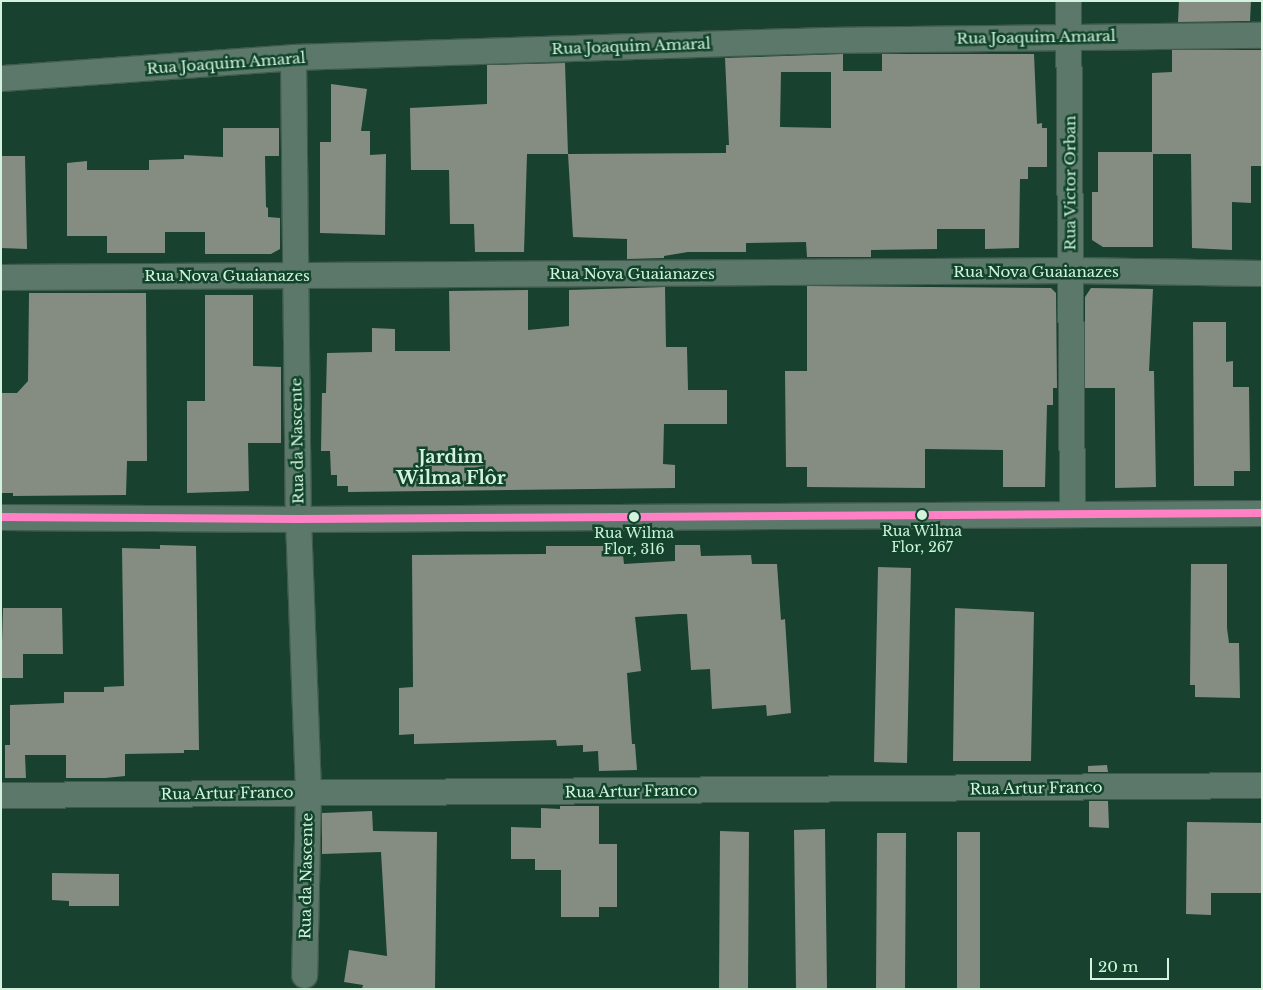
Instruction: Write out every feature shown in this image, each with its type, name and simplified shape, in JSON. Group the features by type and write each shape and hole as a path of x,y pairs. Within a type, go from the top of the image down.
{"street":[{"name":"Rua Victor Orban","path":"1068,1 1072,514"},
{"name":"Rua Joaquim Amaral","path":"1,78 293,57 825,40 1262,35"},
{"name":"Rua da Nascente","path":"293,57 298,519 308,791 304,975"},
{"name":"Rua Nova Guaianazes","path":"1,277 1071,270 1262,273"},
{"path":"1,517 298,519 1262,513"},
{"name":"Rua Artur Franco","path":"1,795 308,791 1262,785"}],"building":[{"path":"1179,1 1251,1 1250,21 1178,22"},
{"path":"1172,50 1262,50 1262,166 1251,166 1251,203 1232,202 1232,250 1192,248 1191,154 1153,154 1153,247 1103,247 1092,240 1092,192 1098,192 1098,152 1152,152 1152,73 1172,72"},
{"path":"843,54 843,71 882,71 882,54 1034,54 1037,124 1042,123 1042,128 1047,128 1047,167 1028,167 1028,179 1020,179 1019,248 985,249 985,229 937,229 937,249 871,250 871,257 807,257 806,242 746,243 746,252 688,252 664,256 664,258 627,259 627,239 573,237 568,154 726,153 726,145 729,145 725,58","holes":["781,72 831,72 831,128 780,127"]},
{"path":"565,63 568,154 527,154 524,252 475,252 474,224 450,224 449,170 411,170 410,108 487,104 487,65"},
{"path":"331,84 367,89 361,131 370,131 370,155 386,154 385,235 320,233 320,142 331,142"},
{"path":"223,128 279,128 279,156 265,156 266,207 268,208 268,217 280,218 280,249 271,254 205,254 205,232 165,232 165,253 107,253 107,236 67,236 67,163 87,161 87,170 149,170 149,160 184,159 184,155 223,157"},
{"path":"1,156 25,156 27,249 1,248"},
{"path":"807,286 1051,288 1056,293 1057,388 1053,388 1053,405 1047,405 1045,487 1003,487 1003,450 925,449 925,488 807,487 807,467 786,467 785,371 807,371"},
{"path":"665,287 666,347 687,347 688,390 727,390 727,424 664,424 663,464 675,465 675,488 348,492 348,486 337,486 337,475 331,475 330,451 321,451 322,393 326,393 327,353 372,352 372,328 395,329 395,351 450,351 449,291 528,290 528,330 569,326 569,290"},
{"path":"1091,288 1153,289 1149,371 1154,371 1156,487 1115,488 1115,388 1085,388 1085,297"},
{"path":"29,293 146,293 147,461 127,461 126,495 13,496 13,493 1,493 1,393 17,393 28,381"},
{"path":"205,295 253,295 253,366 281,367 281,443 248,443 249,491 187,493 187,401 205,401"},
{"path":"1193,322 1226,322 1226,362 1233,361 1233,387 1249,387 1250,471 1234,471 1234,486 1194,486"},
{"path":"160,545 196,546 199,750 184,750 184,753 125,754 125,776 105,778 66,778 66,755 25,755 26,778 5,778 5,745 10,745 10,705 64,703 64,692 104,692 104,687 124,686 122,548 160,549"},
{"path":"675,545 700,545 701,556 751,555 752,564 777,564 781,620 785,619 791,713 767,716 766,705 712,709 710,669 691,670 687,614 679,614 635,617 641,671 627,673 632,744 635,744 637,770 599,771 598,751 583,752 583,745 557,746 556,740 414,744 414,734 399,735 399,688 413,687 412,555 546,554 546,546 622,546 624,564 675,561"},
{"path":"1191,564 1227,564 1227,628 1229,643 1239,643 1240,698 1195,697 1195,685 1190,685"},
{"path":"878,567 911,568 907,763 874,762"},
{"path":"3,608 62,608 63,654 23,654 23,678 1,678"},
{"path":"955,608 1034,612 1031,761 953,761"},
{"path":"1107,765 1108,772 1088,772 1088,766"},
{"path":"1089,801 1108,801 1109,828 1089,827"},
{"path":"560,806 599,806 599,844 617,844 617,907 599,907 599,917 561,917 561,870 535,870 535,859 511,859 511,827 541,828 541,808 560,809"},
{"path":"372,811 373,831 437,832 435,989 362,989 363,985 344,982 349,950 387,956 381,852 322,854 322,813"},
{"path":"1187,822 1262,823 1262,893 1211,893 1211,915 1186,914"},
{"path":"825,829 827,989 796,989 794,830"},
{"path":"720,831 749,832 748,989 719,989"},
{"path":"957,832 980,832 980,989 957,989"},
{"path":"877,833 906,833 905,989 876,989"},
{"path":"52,873 119,874 119,906 69,906 69,901 52,900"}],"transit line":[{"path":"1,517 298,519 1262,513"}],"place":[{"name":"Rua Wilma Flor, 267","path":"922,515"},
{"name":"Rua Wilma Flor, 316","path":"634,517"}],"district":[{"name":"Jardim Wilma Flôr","path":"451,468"}]}
